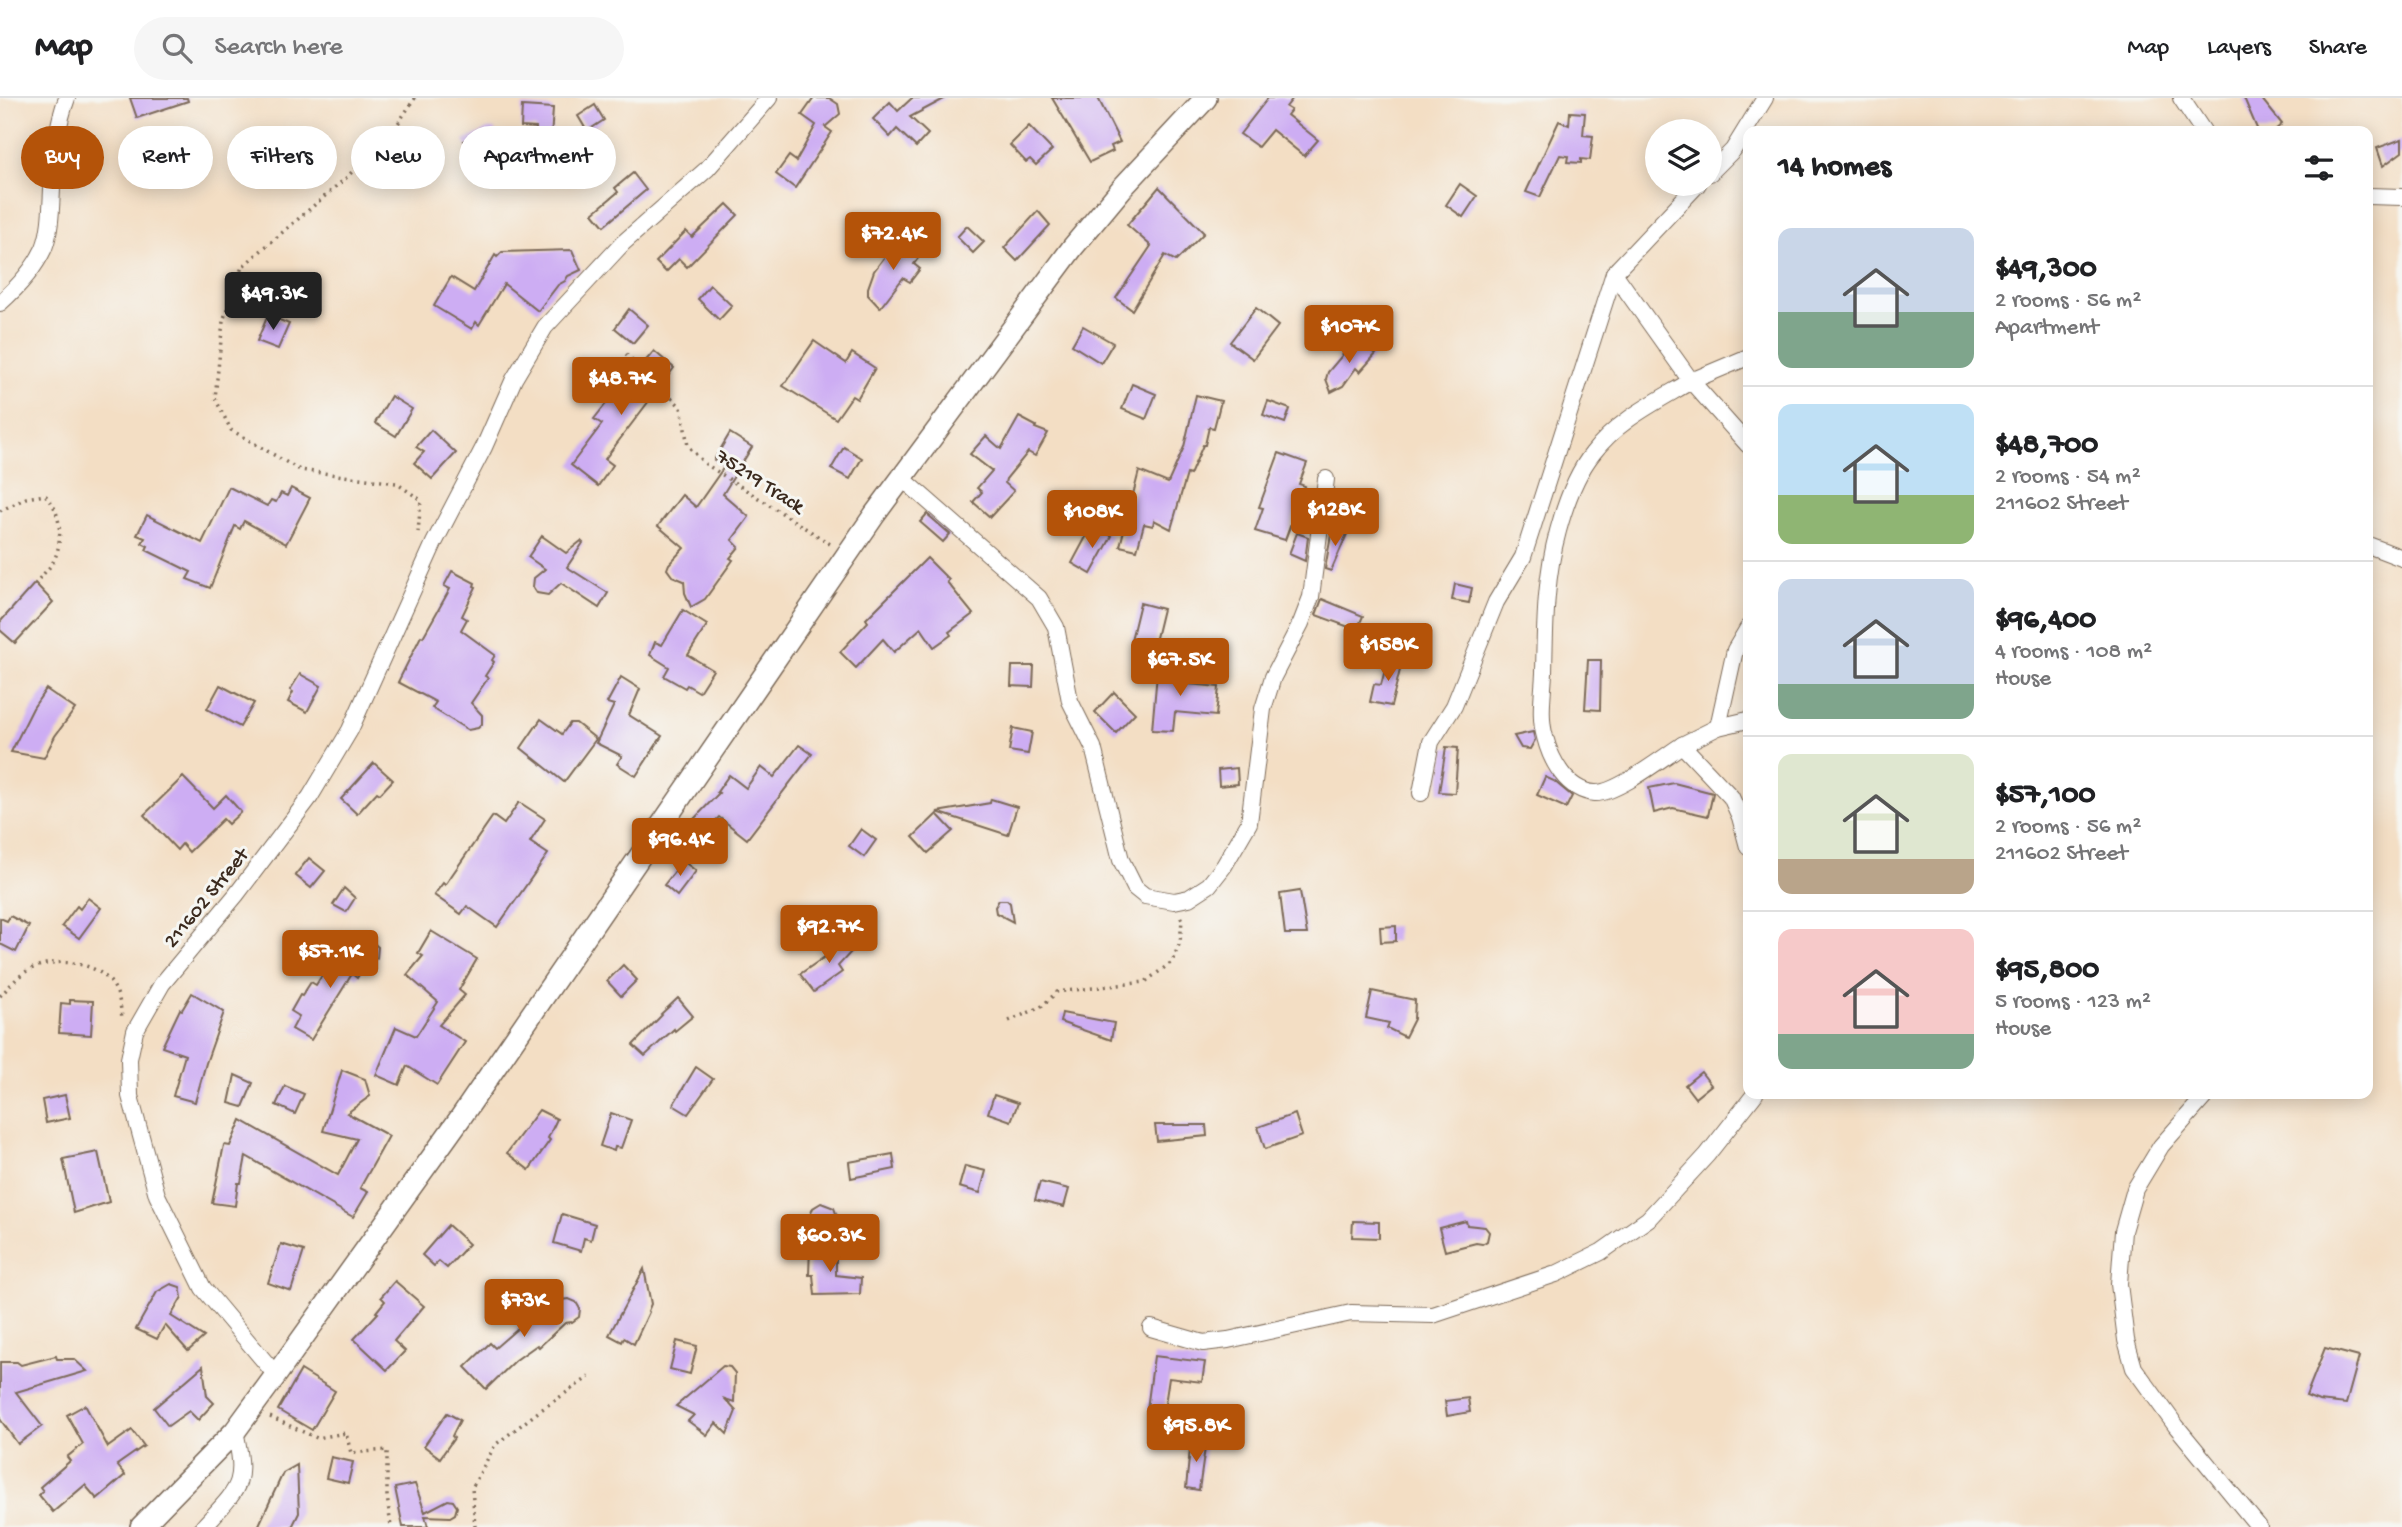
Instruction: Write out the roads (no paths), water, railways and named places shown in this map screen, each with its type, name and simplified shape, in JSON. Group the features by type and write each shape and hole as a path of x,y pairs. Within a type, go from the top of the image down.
{"street":[{"path":"0,303 28,275 44,246 50,218 53,159 61,113 68,98"},
{"name":"211602 Street","path":"276,1375 203,1288 157,1195 130,1096 129,1059 135,1031 162,984 236,895 310,797 350,730 434,543 484,447 514,379 545,327 623,243 707,169 769,98"},
{"path":"141,1527 235,1431 461,1117 846,555 902,478 1073,247 1123,187 1206,98"},
{"path":"1748,126 1765,98"},
{"path":"2181,98 2200,126"},
{"path":"1722,161 1743,134"},
{"path":"1421,793 1431,742 1454,706 1496,602 1523,557 1614,273 1687,196"},
{"path":"2373,196 2402,197"},
{"path":"1614,273 1691,381 1743,439"},
{"path":"1743,359 1691,381 1626,420 1592,453 1573,488 1558,530 1549,572 1544,616 1542,715 1544,736 1565,779 1578,789 1594,793 1610,791 1682,745 1717,727 1743,721"},
{"path":"902,478 1039,598 1050,615 1056,627 1070,701 1093,747 1101,772 1121,860 1135,888 1145,896 1174,901 1189,898 1209,885 1224,866 1249,823 1264,709 1273,677 1301,623 1311,597 1326,479"},
{"path":"2373,547 2402,558"},
{"path":"1717,727 1735,650 1743,636"},
{"path":"1682,745 1731,797 1743,828"},
{"path":"1150,1328 1203,1343 1351,1313 1433,1315 1556,1274 1601,1252 1648,1219 1707,1155 1751,1099"},
{"path":"2203,1099 2161,1146 2135,1189 2123,1231 2119,1284 2126,1340 2134,1368 2176,1426 2259,1527"},
{"path":"203,1527 239,1484 242,1468 235,1431"}]}
